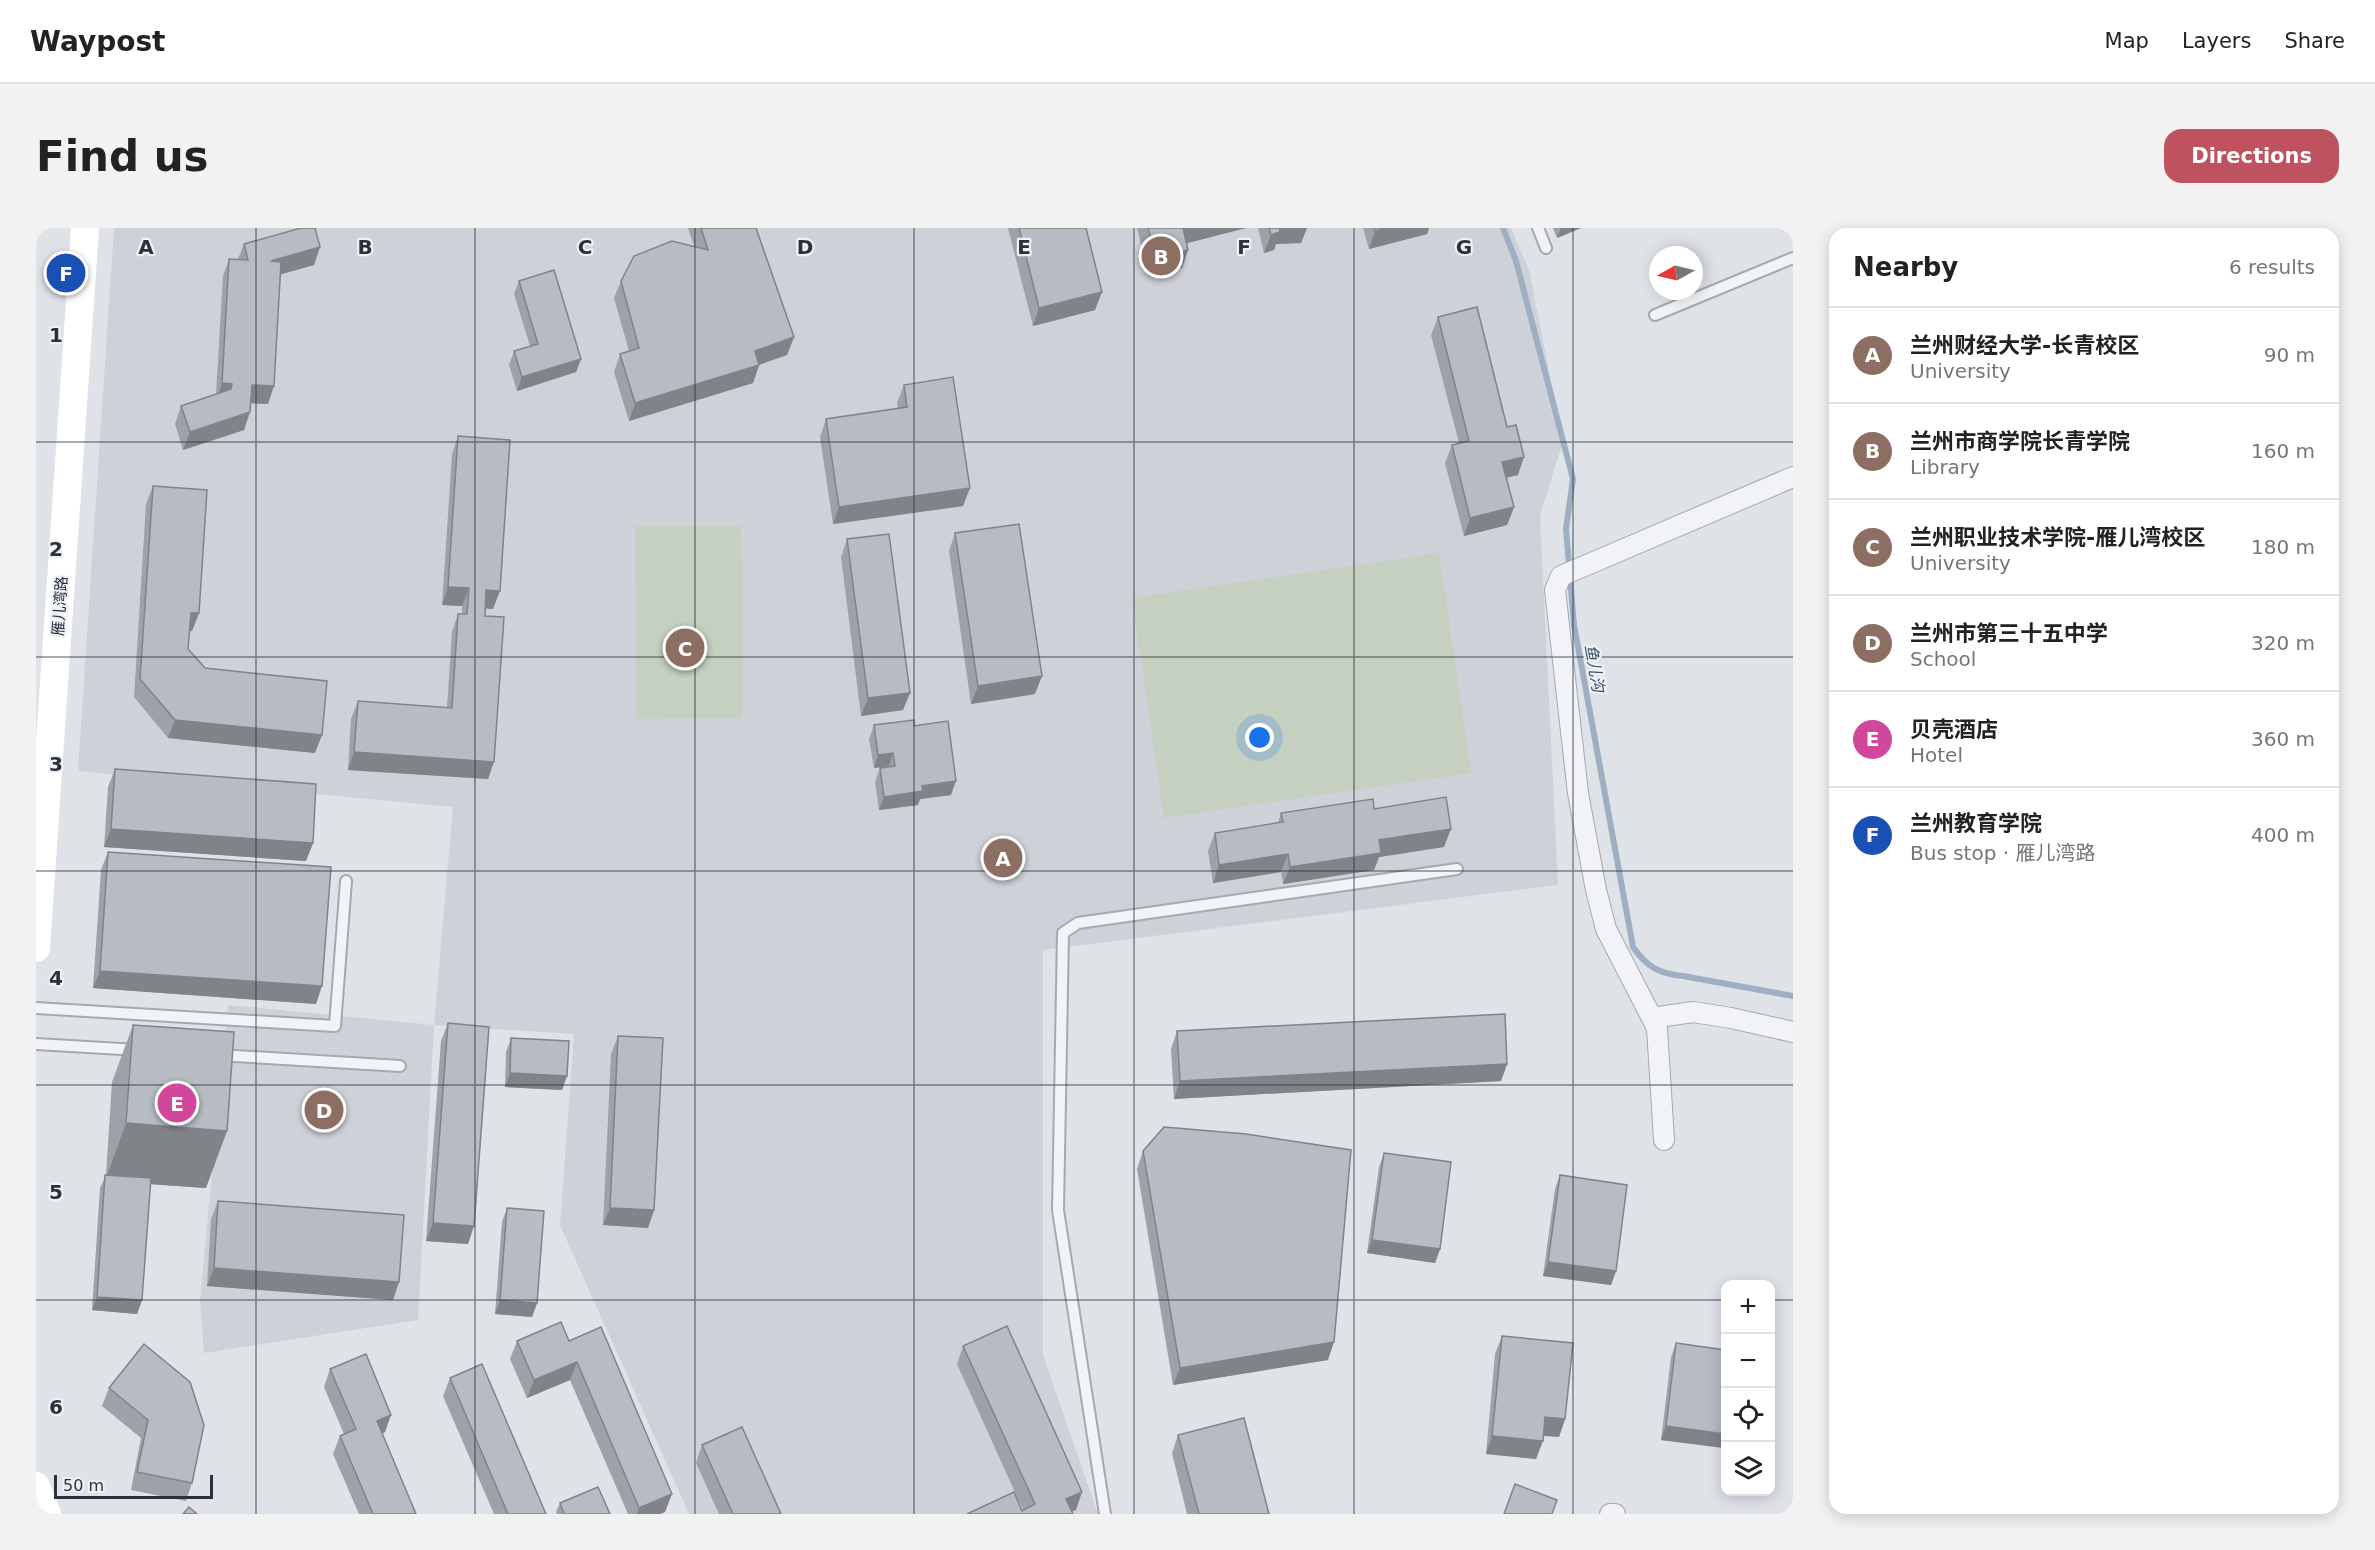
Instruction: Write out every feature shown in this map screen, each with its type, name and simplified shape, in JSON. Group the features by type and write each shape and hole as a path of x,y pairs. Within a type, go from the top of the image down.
{"main road":[{"name":"雁儿湾路","path":"36,948 86,228"},
{"path":"36,1486 47,1514"}],"street":[{"path":"1664,1140 1657,1028 1606,929 1596,890 1578,793 1555,590 1561,576 1793,477"},
{"path":"1652,1018 1693,1012 1793,1032"},
{"path":"1610,1514 1615,1514"}],"lane":[{"path":"1538,228 1546,248"},
{"path":"1655,315 1793,258"},
{"path":"1105,1514 1058,1210 1063,933 1078,923 1457,869"},
{"path":"36,1008 335,1026 346,881"},
{"path":"36,1044 153,1051"},
{"path":"212,1055 400,1066"}],"shaded area":[{"path":"114,228 1511,228 1529,270 1563,441 1540,516 1558,885 1043,950 1043,1355 1098,1514 689,1514 560,1225 574,1034 434,1025 453,807 78,771"},
{"path":"228,1005 434,1025 418,1320 204,1353 200,1301"}],"green space":[{"path":"635,526 741,526 742,718 636,719"},
{"path":"1439,553 1471,773 1164,818 1132,598"}],"building":[{"path":"301,228 315,228 320,247 271,261 281,262 274,386 252,385 250,412 190,432 181,406 231,389 232,384 222,383 229,259 248,260 244,244"},
{"path":"701,228 756,228 794,337 755,351 759,365 635,403 620,354 639,348 621,281 634,256 672,241 708,250"},
{"path":"1019,228 1086,228 1102,292 1039,308"},
{"path":"1148,228 1183,228 1188,250 1173,254 1171,249 1156,259"},
{"path":"1269,228 1279,228 1280,232 1271,235"},
{"path":"554,270 581,359 522,377 514,351 538,344 519,281"},
{"path":"1477,307 1507,427 1516,425 1524,457 1502,462 1514,507 1470,518 1452,445 1469,441 1438,317"},
{"path":"953,377 970,488 839,507 826,419 907,407 904,385"},
{"path":"458,436 510,440 500,591 486,590 485,616 504,617 494,762 354,752 358,701 452,708 458,614 467,614 469,588 448,587"},
{"path":"153,486 207,490 199,613 191,613 188,649 205,668 327,681 322,735 175,720 140,679"},
{"path":"1019,524 1042,676 978,686 955,533"},
{"path":"889,534 910,693 868,698 847,539"},
{"path":"914,720 914,726 948,721 956,781 922,786 923,791 884,797 880,768 895,766 893,753 878,755 874,725"},
{"path":"115,769 316,784 313,843 111,829"},
{"path":"1446,797 1451,829 1379,840 1381,853 1290,867 1288,854 1219,865 1215,833 1283,822 1281,813 1373,799 1374,809"},
{"path":"108,852 331,867 322,986 100,971"},
{"path":"1505,1014 1507,1064 1180,1081 1177,1031"},
{"path":"448,1023 489,1027 474,1226 433,1223"},
{"path":"133,1025 234,1032 227,1131 126,1123"},
{"path":"618,1036 663,1038 654,1210 610,1208"},
{"path":"511,1038 569,1041 567,1076 510,1073"},
{"path":"1164,1127 1246,1134 1351,1150 1334,1342 1180,1368 1143,1151"},
{"path":"1384,1153 1451,1162 1440,1249 1372,1240"},
{"path":"105,1175 151,1178 142,1300 97,1297"},
{"path":"1560,1175 1627,1185 1616,1271 1548,1262"},
{"path":"218,1201 404,1215 399,1282 214,1268"},
{"path":"507,1208 544,1211 537,1303 500,1300"},
{"path":"561,1322 569,1341 601,1327 672,1494 639,1508 577,1362 534,1380 517,1341"},
{"path":"1007,1326 1082,1492 1066,1499 1073,1514 967,1514 1014,1492 1022,1511 1035,1504 963,1346"},
{"path":"1502,1336 1573,1343 1565,1419 1545,1417 1543,1441 1492,1436"},
{"path":"1676,1343 1721,1349 1721,1433 1666,1426"},
{"path":"144,1344 190,1382 204,1425 192,1483 137,1472 148,1420 109,1388"},
{"path":"366,1354 391,1415 377,1421 416,1514 373,1514 340,1436 356,1429 330,1369"},
{"path":"482,1364 546,1514 508,1514 450,1378"},
{"path":"1244,1418 1269,1514 1199,1514 1178,1435"},
{"path":"742,1427 781,1514 733,1514 702,1445"},
{"path":"1515,1484 1557,1500 1552,1514 1504,1514"},
{"path":"598,1487 610,1514 564,1514 560,1503"},
{"path":"189,1507 197,1514 183,1514"}],"waterway":[{"name":"鱼儿沟","path":"1503,228 1516,261 1573,479 1566,529 1574,625 1633,947 1648,964 1660,971 1793,996"}],"place":[{"name":"兰州市商学院长青学院","path":"1161,256"},
{"name":"兰州教育学院","path":"66,273"},
{"name":"兰州职业技术学院-雁儿湾校区","path":"685,648"},
{"name":"兰州财经大学-长青校区","path":"1003,858"},
{"name":"贝壳酒店","path":"177,1103"},
{"name":"兰州市第三十五中学","path":"324,1110"}]}
